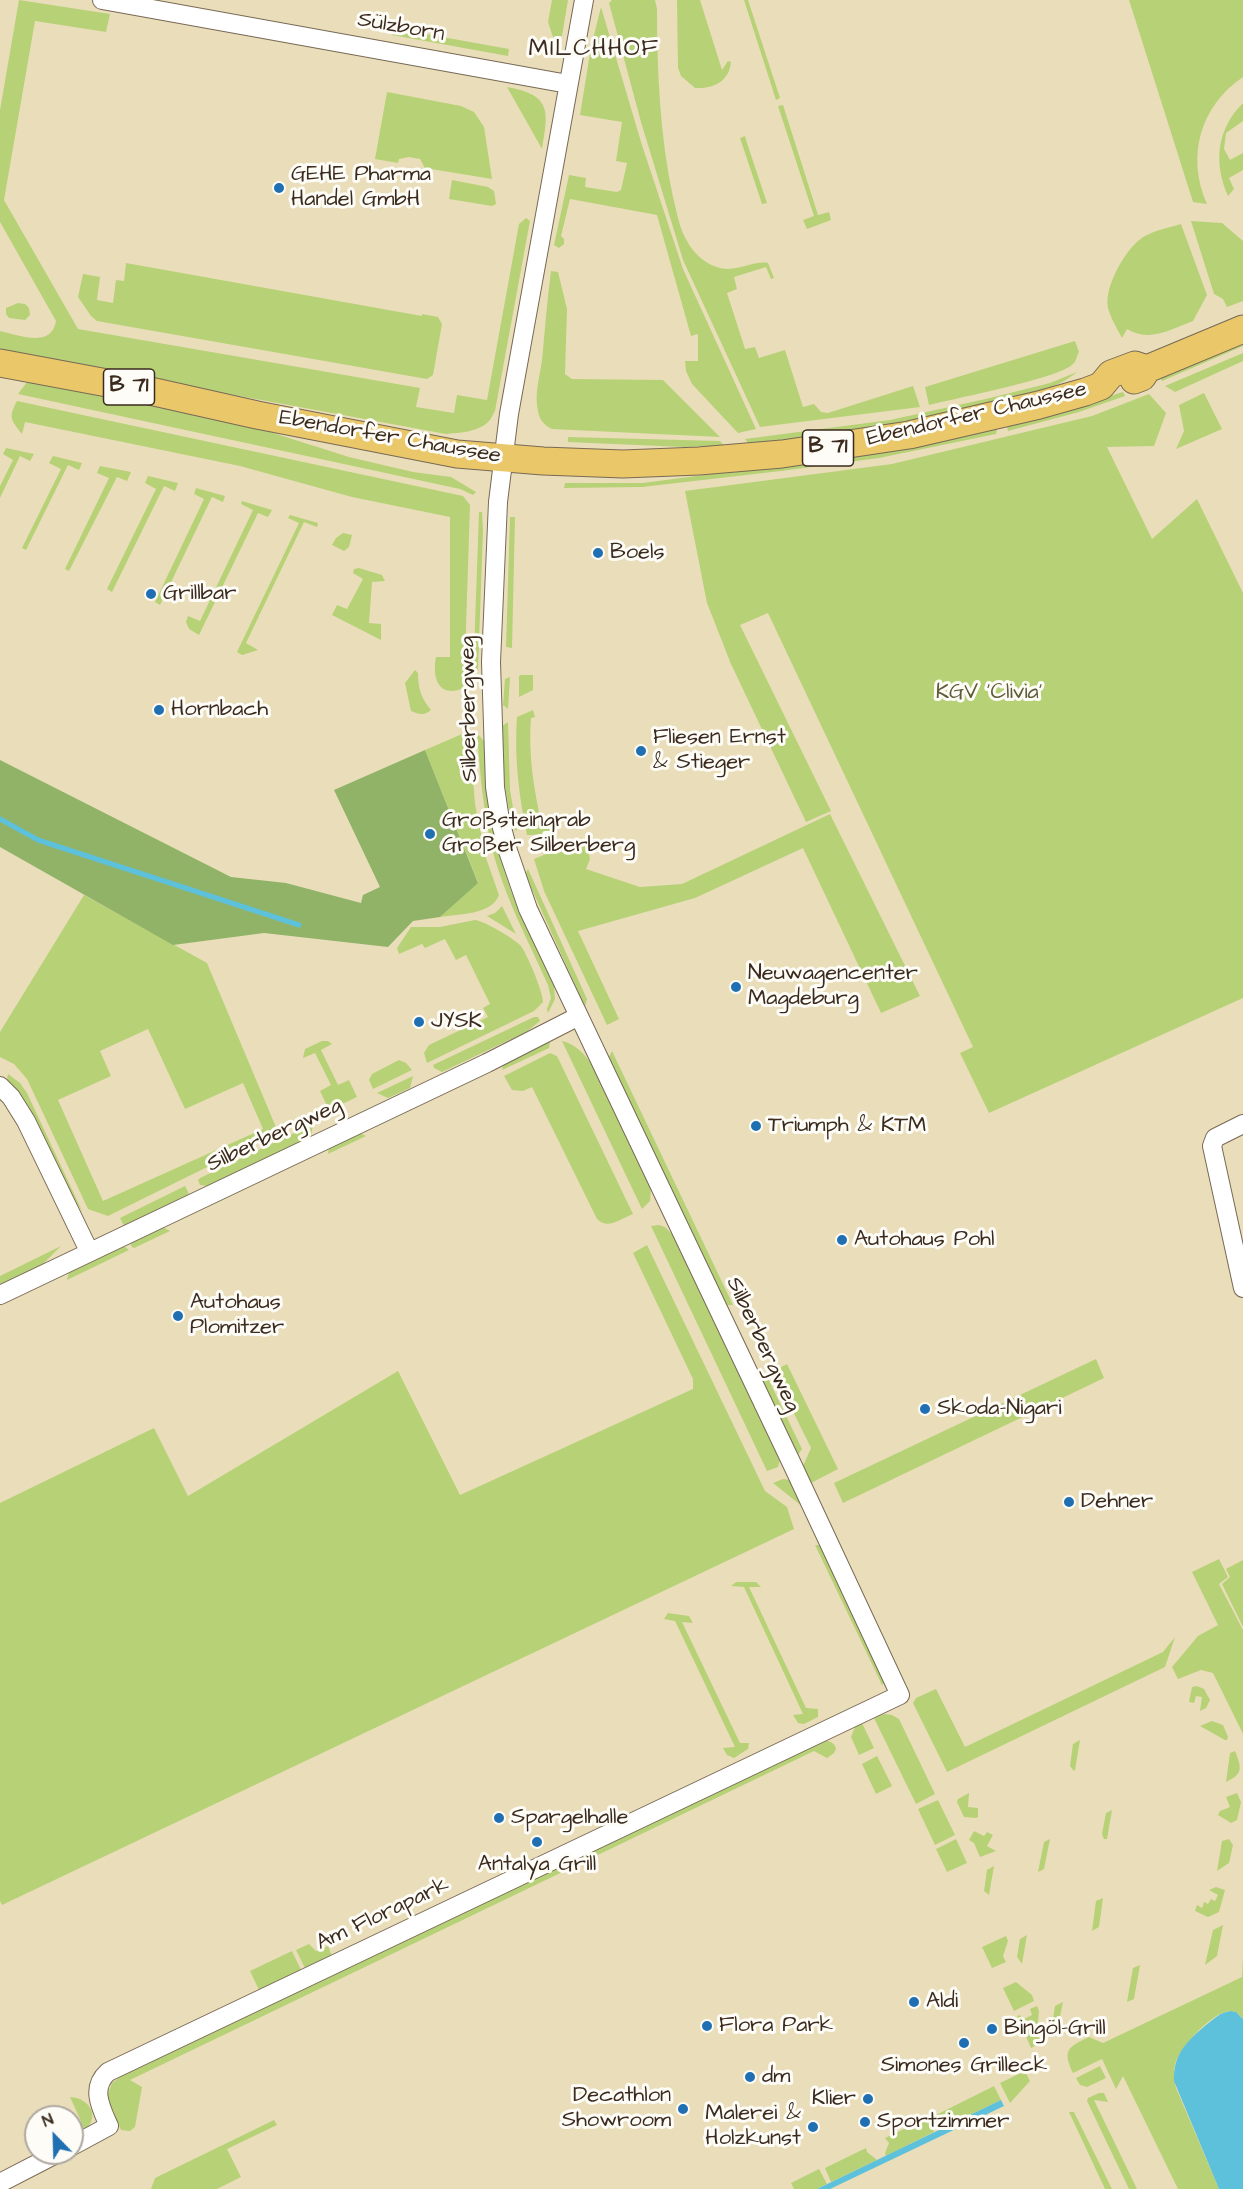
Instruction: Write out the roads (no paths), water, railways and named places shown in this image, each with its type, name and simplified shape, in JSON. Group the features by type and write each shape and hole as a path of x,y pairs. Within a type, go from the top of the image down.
{"main road":[{"name":"Ebendorfer Chaussee","path":"0,363 140,389 257,415 457,454 622,464 699,461 802,451 909,435 1039,405 1101,386 1111,374 1135,365 1147,369 1243,329"}],"street":[{"path":"504,458 509,414 584,0"},
{"name":"Sülzborn","path":"113,1 568,84"},
{"name":"Silberbergweg","path":"504,458 498,502 491,708 496,796 508,851 525,901 900,1695"},
{"name":"Silberbergweg","path":"0,1295 468,1072 579,1016"},
{"path":"0,1086 11,1097 26,1121 89,1251"},
{"path":"1243,1124 1215,1138 1212,1146 1243,1288"},
{"name":"Am Florapark","path":"84,2140 109,2126 100,2106 98,2091 103,2077 108,2072 900,1695"},
{"path":"0,2182 34,2165"}],"water":[{"path":"1231,2011 1236,2012 1243,2019 1243,2189 1219,2189 1174,2081 1174,2071 1182,2049 1187,2043 1217,2016"},
{"path":"1001,2100 1004,2106 830,2189 817,2189"}],"waterway":[{"path":"0,819 38,840 299,925"}],"place":[{"name":"GEHE Pharma Handel GmbH","path":"279,188"},
{"name":"Boels","path":"598,553"},
{"name":"Grillbar","path":"151,594"},
{"name":"Hornbach","path":"159,710"},
{"name":"Fliesen Ernst & Stieger","path":"641,751"},
{"name":"Großsteingrab Großer Silberberg","path":"430,834"},
{"name":"Neuwagencenter Magdeburg","path":"736,987"},
{"name":"JYSK","path":"419,1022"},
{"name":"Triumph & KTM","path":"756,1126"},
{"name":"Autohaus Pohl","path":"842,1240"},
{"name":"Autohaus Plomitzer","path":"178,1316"},
{"name":"Skoda-Nigari","path":"925,1409"},
{"name":"Dehner","path":"1069,1502"},
{"name":"Spargelhalle","path":"499,1818"},
{"name":"Antalya Grill","path":"537,1842"},
{"name":"Aldi","path":"914,2002"},
{"name":"Flora Park","path":"707,2026"},
{"name":"Bingöl-Grill","path":"992,2029"},
{"name":"Simones Grilleck","path":"964,2043"},
{"name":"dm","path":"750,2077"},
{"name":"Klier","path":"868,2099"},
{"name":"Decathlon Showroom","path":"683,2109"},
{"name":"Sportzimmer","path":"865,2122"},
{"name":"Malerei & Holzkunst","path":"813,2127"}],"district":[{"name":"MILCHHOF","path":"594,50"}],"park label":[{"name":"KGV 'Clivia'","path":"989,693"}]}
